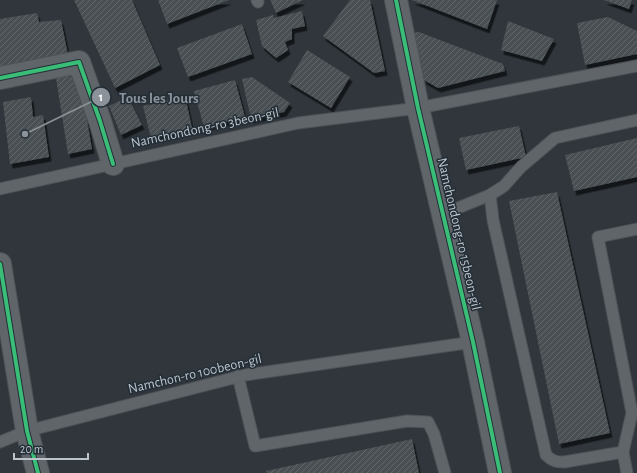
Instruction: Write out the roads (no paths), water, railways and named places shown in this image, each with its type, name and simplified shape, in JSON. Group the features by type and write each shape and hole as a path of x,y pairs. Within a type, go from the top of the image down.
{"street":[{"name":"Namchondong-ro 15beon-gil","path":"396,0 418,108 472,342 500,473"},
{"path":"0,78 79,62 100,122 112,164"},
{"path":"0,264 27,431 38,473"}],"lane":[{"name":"Namchondong-ro 3beon-gil","path":"0,189 298,123 418,108 637,66"},
{"path":"443,214 490,195 504,186 533,155 555,138 637,120"},
{"path":"490,195 493,220 546,455 551,460 564,462 623,452"},
{"path":"627,473 623,452 635,412 598,237 637,229"},
{"name":"Namchon-ro 100beon-gil","path":"0,442 27,431 238,376 472,342"},
{"path":"238,376 255,446 407,421 428,422 434,434 445,473"}],"place":[{"name":"Tous les Jours","path":"25,134"}]}
